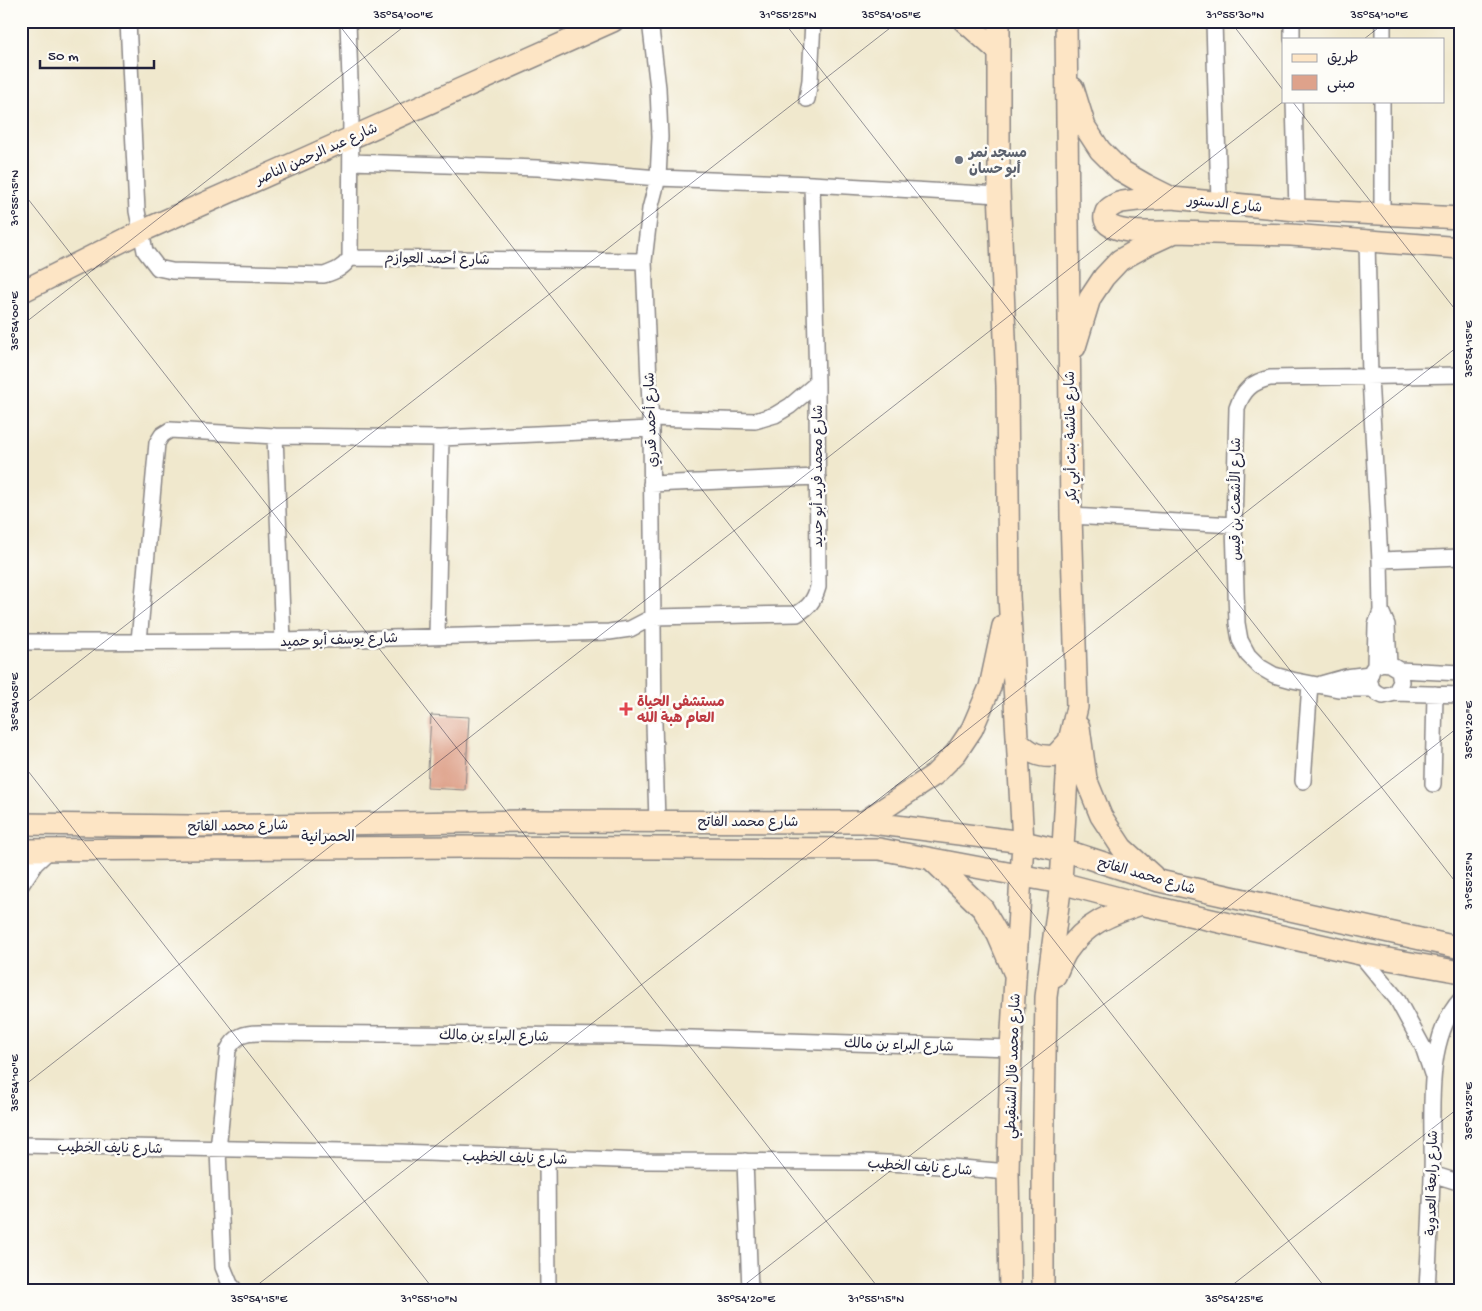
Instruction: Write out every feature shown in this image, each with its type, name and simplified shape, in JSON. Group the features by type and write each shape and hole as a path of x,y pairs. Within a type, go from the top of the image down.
{"main road":[{"name":"شارع عبد الرحمن الناصر","path":"21,292 140,232 613,21"},
{"path":"964,21 999,52"},
{"path":"999,21 999,195 1007,386 1009,596 1023,842"},
{"name":"شارع عائشة بنت أبي بكر","path":"1062,851 1069,741 1076,708 1071,516 1066,21"},
{"name":"شارع الدستور","path":"1066,62 1085,127 1100,150 1120,170 1172,198 1297,210 1461,218"},
{"path":"1172,198 1122,202 1108,209 1105,214 1105,220 1110,226 1119,230 1175,232"},
{"name":"شارع الدستور","path":"1070,366 1090,298 1104,277 1120,260 1175,232 1291,235 1461,248"},
{"path":"864,822 934,775 956,753 972,729 990,687 1009,596"},
{"path":"1076,708 1086,779 1101,816 1122,848 1159,881"},
{"path":"1018,741 1026,748 1044,757 1055,756 1069,741"},
{"name":"شارع محمد الفاتح","path":"21,824 190,826 526,821 864,822 1023,842 1062,851 1159,881 1461,948"},
{"name":"شارع محمد فال الشنقيطي","path":"1010,1290 1008,1172 1011,1048 1023,842"},
{"name":"شارع محمد الفاتح","path":"21,850 467,847 879,849 1022,874 1141,904 1360,954 1461,972"},
{"path":"1043,1290 1046,997 1061,883 1062,851"},
{"path":"931,859 983,909 998,935 1016,978"},
{"path":"1046,997 1066,952 1085,930 1110,915 1141,904"}],"street":[{"path":"128,21 137,210 145,251 151,260 158,268 172,271 324,275 345,266 350,258 351,162 348,21"},
{"name":"شارع أحمد قدري","path":"650,21 658,88 660,136 658,178 650,209 644,261 651,423 657,821"},
{"path":"807,99 810,80 813,21"},
{"path":"1214,21 1219,202"},
{"path":"1292,21 1292,38"},
{"path":"1383,21 1383,38"},
{"path":"1294,102 1297,210"},
{"path":"1382,102 1382,214"},
{"path":"351,162 538,168 658,178 812,184 999,195"},
{"name":"شارع محمد فريد أبو حديد","path":"653,618 797,614 808,607 815,599 818,587 818,477 812,184"},
{"path":"1367,241 1370,377 1382,611 1387,626 1381,673 1376,693 1383,696 1395,693 1461,695"},
{"name":"شارع أحمد العوازم","path":"350,258 644,261"},
{"name":"شارع الأشعث بن قيس","path":"1315,684 1274,675 1260,667 1248,655 1240,640 1237,623 1234,525 1236,408 1241,397 1248,387 1270,378 1461,375"},
{"path":"139,641 157,443 162,435 170,430 275,436 441,438 651,423 755,420 774,415 790,406 817,383"},
{"path":"275,436 282,641"},
{"path":"437,636 441,438"},
{"path":"651,484 818,477"},
{"path":"1071,516 1234,525"},
{"path":"1380,560 1461,557"},
{"name":"شارع يوسف أبو حميد","path":"21,642 282,641 609,632 630,629 653,618"},
{"path":"1381,673 1402,682 1395,693"},
{"path":"1303,781 1315,684 1346,677 1381,673 1461,673"},
{"path":"1432,784 1435,694"},
{"path":"21,884 36,864 51,850"},
{"name":"شارع رابعة العدوية","path":"1360,954 1397,999 1423,1046 1432,1075"},
{"name":"شارع رابعة العدوية","path":"1427,1290 1432,1174 1432,1075 1440,1036 1455,1006 1461,999"},
{"name":"شارع البراء بن مالك","path":"236,1290 230,1284 223,1267 218,1150 228,1050 233,1041 241,1035 250,1033 627,1036 1011,1048"},
{"name":"شارع نايف الخطيب","path":"21,1145 398,1152 547,1159 644,1161 866,1162 928,1164 1008,1172"},
{"path":"547,1159 548,1290"},
{"path":"746,1161 750,1290"},
{"path":"1432,1174 1461,1182"}],"building":[{"path":"431,715 469,717 465,790 427,788"}],"place":[{"name":"مسجد نمر أبو حسان","path":"959,160"},
{"name":"مستشفى الحياة العام هبة الله","path":"626,709"}],"district":[{"name":"الحمرانية","path":"328,836"}]}
